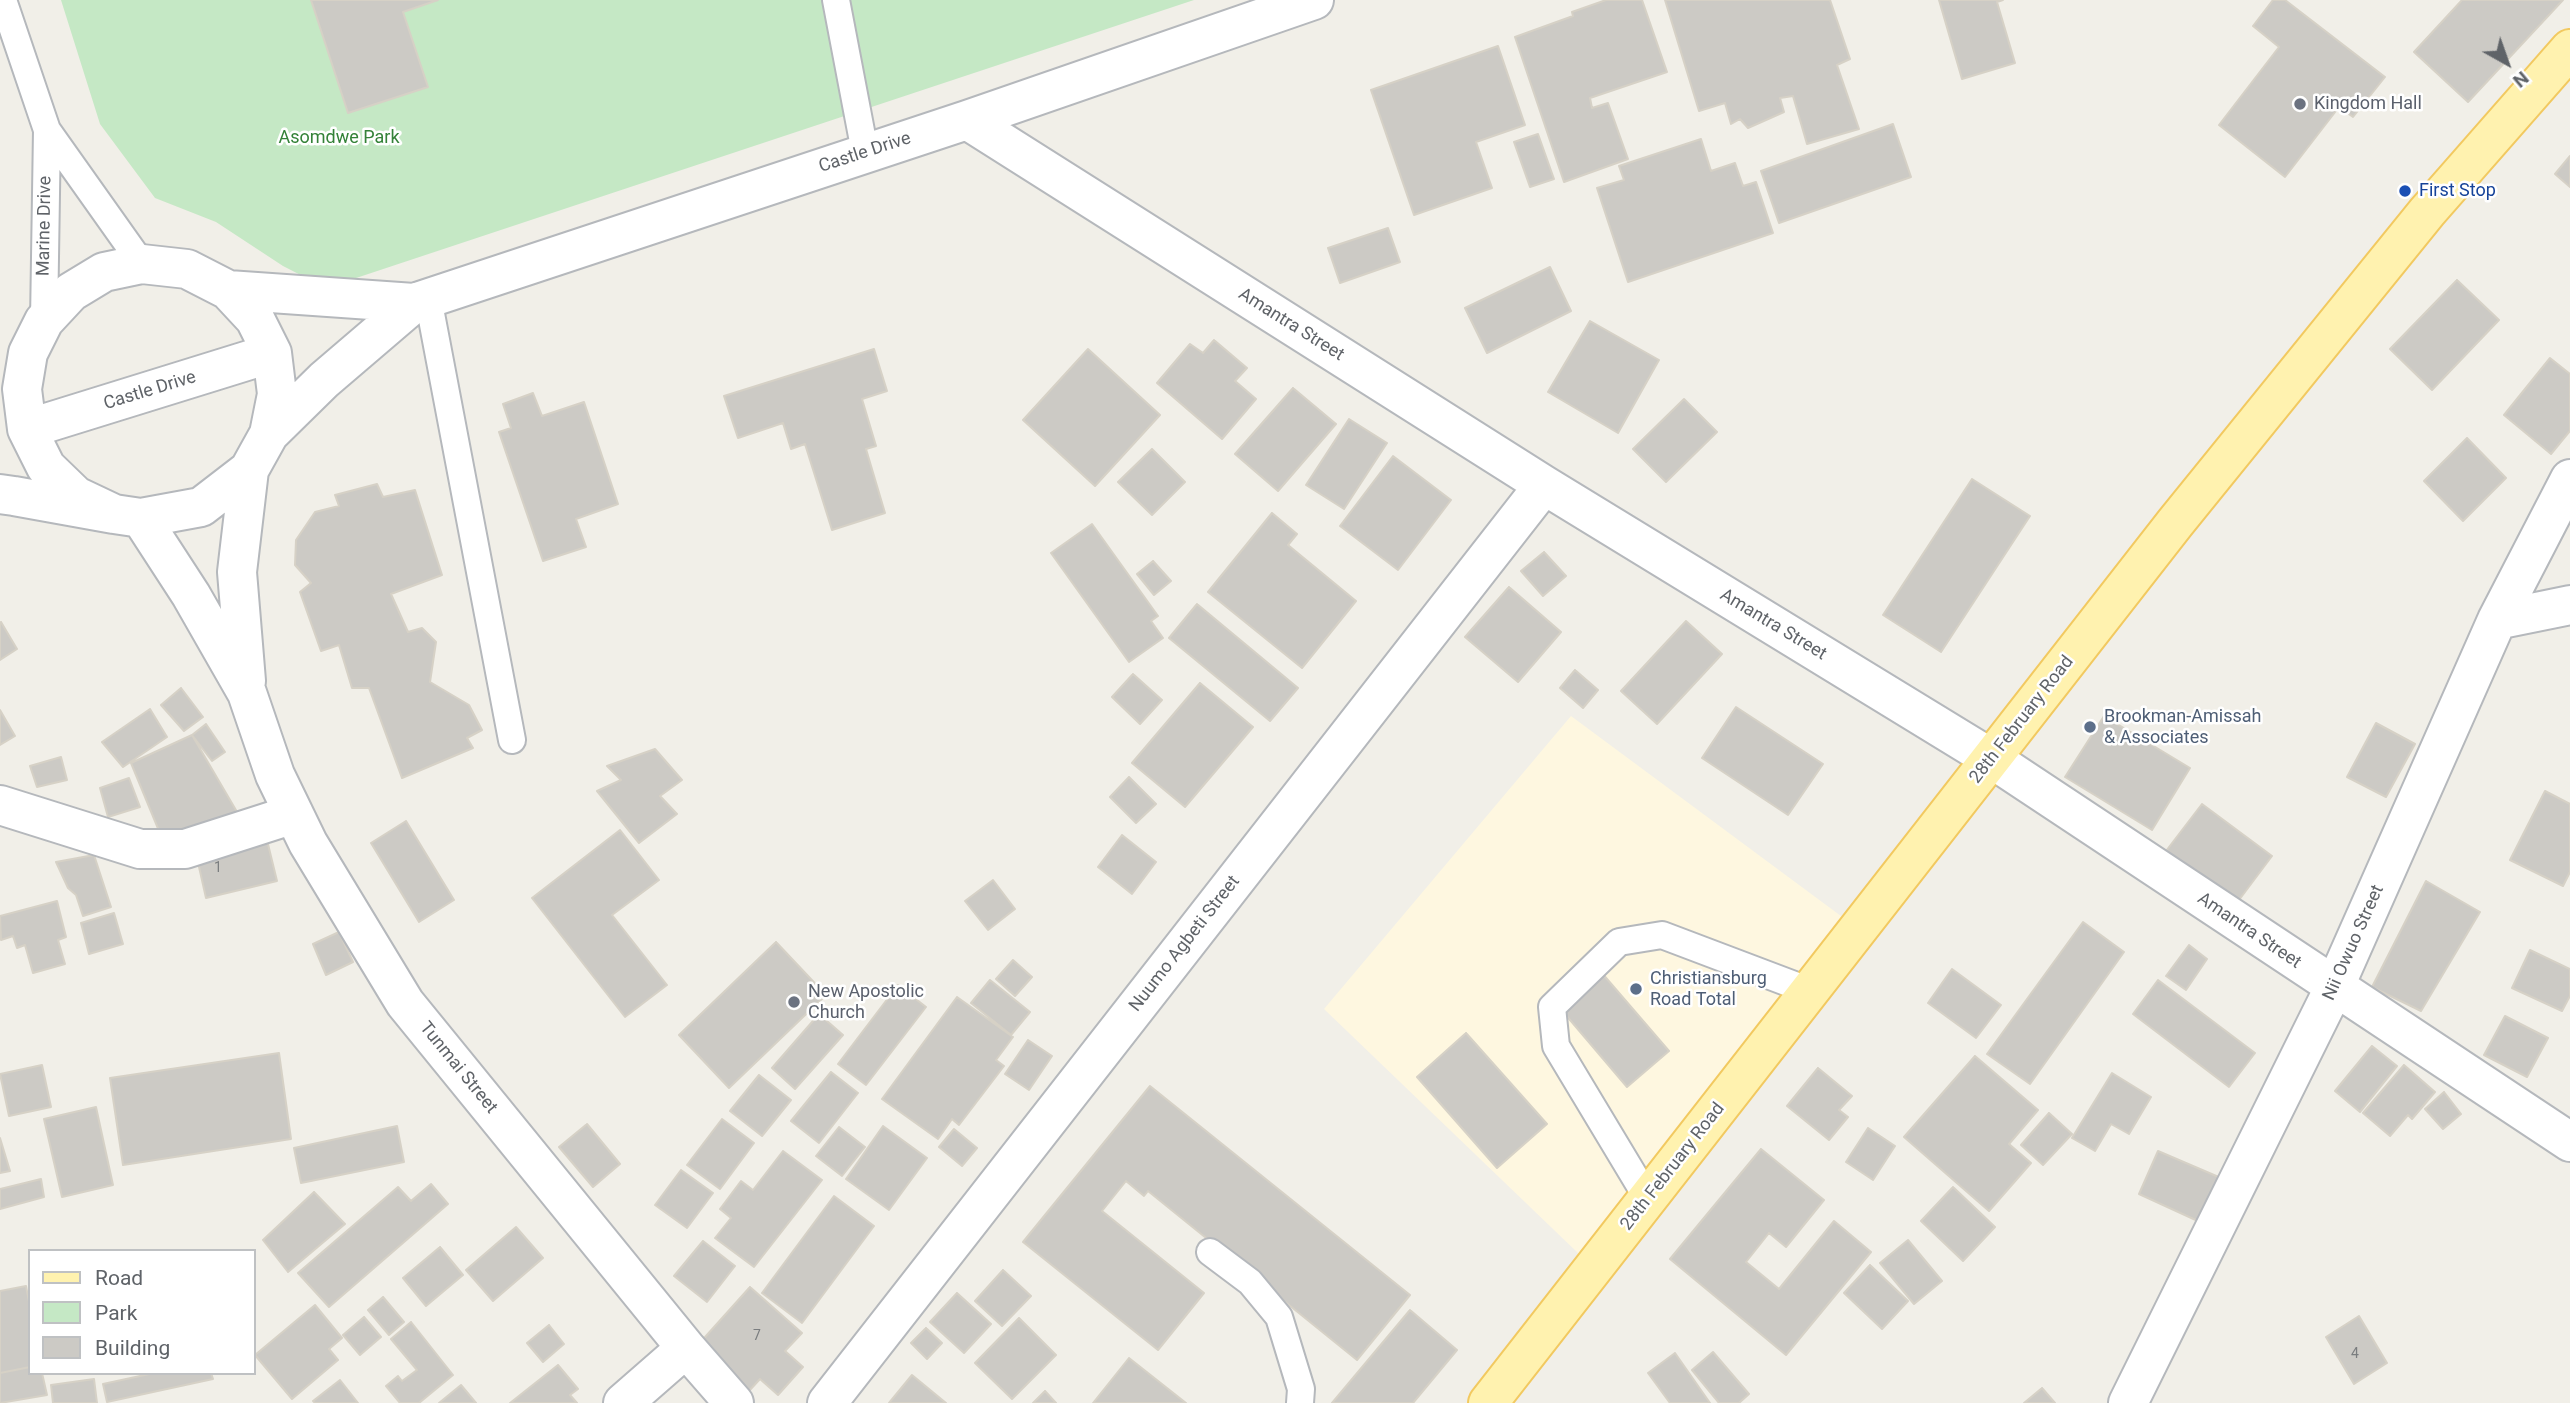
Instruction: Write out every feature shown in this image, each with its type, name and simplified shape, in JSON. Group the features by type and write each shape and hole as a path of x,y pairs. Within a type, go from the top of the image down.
{"main road":[{"name":"28th February Road","path":"1488,1403 2175,523 2427,212 2570,49"}],"street":[{"name":"Castle Drive","path":"270,434 324,380 421,300 967,120 1314,0"},
{"name":"Amantra Street","path":"967,120 1544,485 1992,759 2570,1142"},
{"path":"0,494 127,516 201,507 250,470 270,434 277,394 272,353 255,319 228,290 187,269 142,264 104,272 71,292 44,321 11,394 46,467 76,496 127,516"},
{"name":"Castle Drive","path":"228,290 421,300"},
{"name":"Castle Drive","path":"27,429 272,353"},
{"name":"Tunmai Street","path":"247,693 237,572 250,470"},
{"name":"Nii Owuo Street","path":"2128,1403 2334,988 2497,620 2570,478"},
{"name":"Nuumo Agbeti Street","path":"827,1403 1544,485"},
{"name":"Tunmai Street","path":"127,516 191,596 247,693 275,775 294,814 405,1003 685,1348 734,1403"},
{"path":"2497,620 2570,605"},
{"path":"0,805 140,849 185,849 294,814"},
{"path":"623,1403 685,1348"}],"lane":[{"name":"Marine Drive","path":"3,0 47,130 142,264"},
{"path":"836,0 865,152"},
{"name":"Marine Drive","path":"44,321 47,130"},
{"path":"421,300 512,740"},
{"path":"1648,1199 1556,1046 1552,1007 1619,942 1662,935 1810,991"},
{"path":"1210,1252 1250,1282 1279,1317 1301,1389 1300,1403"}],"shaded area":[{"path":"1571,716 1845,919 1579,1254 1324,1009"}],"green space":[{"name":"Asomdwe Park","path":"61,0 1194,0 326,288 283,266 216,222 155,198 100,124"}],"building":[{"path":"311,0 438,0 403,12 428,87 348,113"},
{"path":"1606,0 1642,0 1667,72 1590,98 1592,108 1608,103 1628,159 1564,182 1515,37 1573,16 1572,12"},
{"path":"1665,0 1830,0 1850,59 1837,65 1859,129 1807,144 1793,96 1780,98 1784,112 1748,128 1740,119 1731,124 1725,103 1699,111"},
{"path":"1939,0 2003,0 1997,2 2015,63 1962,79"},
{"path":"2273,0 2285,0 2385,77 2353,117 2339,107 2285,177 2219,125 2279,47 2253,26"},
{"path":"2462,0 2563,0 2468,102 2414,52"},
{"path":"1498,46 1525,125 1476,142 1492,188 1414,215 1371,90"},
{"path":"1893,124 1911,177 1779,223 1761,171"},
{"path":"1538,134 1554,179 1530,187 1514,142"},
{"path":"1701,139 1711,171 1735,163 1743,186 1756,182 1773,233 1628,282 1597,188 1624,180 1619,166"},
{"path":"2570,156 2570,187 2555,174"},
{"path":"1388,228 1400,262 1340,283 1328,248"},
{"path":"1550,267 1571,311 1487,353 1465,308"},
{"path":"2457,280 2499,320 2432,390 2390,349"},
{"path":"1590,321 1659,360 1618,433 1548,392"},
{"path":"1214,340 1247,368 1235,381 1256,399 1222,439 1157,383 1190,344 1203,353"},
{"path":"874,349 887,391 862,399 876,446 866,449 885,513 832,530 805,444 791,449 783,423 738,438 724,396"},
{"path":"1088,349 1160,415 1095,486 1023,420"},
{"path":"2550,358 2570,374 2570,431 2551,454 2504,415"},
{"path":"1293,388 1336,424 1278,491 1235,454"},
{"path":"533,393 542,416 584,402 618,504 576,519 586,547 543,561 499,432 511,428 503,404"},
{"path":"1684,399 1717,432 1666,482 1633,449"},
{"path":"1349,419 1387,443 1344,509 1306,485"},
{"path":"2467,438 2506,478 2463,521 2424,481"},
{"path":"1152,449 1185,482 1152,515 1118,482"},
{"path":"1393,456 1451,500 1398,570 1340,526"},
{"path":"1972,479 2030,516 1941,652 1883,615"},
{"path":"377,484 383,497 415,490 442,575 391,594 408,632 422,628 436,642 430,682 469,705 482,730 467,738 473,748 402,778 369,688 352,688 339,645 321,651 300,592 311,583 295,565 296,540 315,512 339,506 335,495"},
{"path":"1272,513 1297,534 1288,545 1356,601 1302,668 1208,592"},
{"path":"1092,524 1158,616 1151,621 1163,638 1129,662 1051,553"},
{"path":"1544,552 1566,576 1543,596 1521,571"},
{"path":"1153,561 1171,581 1154,595 1137,574"},
{"path":"1509,587 1561,632 1518,682 1465,637"},
{"path":"1197,604 1298,688 1270,721 1169,638"},
{"path":"1686,621 1722,654 1657,724 1621,691"},
{"path":"0,623 17,649 0,660"},
{"path":"1575,670 1598,690 1583,708 1560,688"},
{"path":"1133,674 1162,700 1140,724 1112,697"},
{"path":"1200,683 1253,727 1185,807 1132,763"},
{"path":"181,688 203,717 184,731 161,705"},
{"path":"1736,707 1823,764 1788,815 1702,758"},
{"path":"150,709 167,737 123,767 102,742"},
{"path":"0,710 15,736 0,745"},
{"path":"2104,716 2190,768 2152,830 2065,777"},
{"path":"2376,723 2415,744 2386,797 2347,777"},
{"path":"206,724 225,752 212,761 192,735"},
{"path":"192,735 240,817 164,843 131,763"},
{"path":"655,749 682,780 660,796 677,814 639,843 597,791 621,780 607,766"},
{"path":"61,757 67,780 37,787 30,766"},
{"path":"1129,777 1156,804 1136,823 1110,797"},
{"path":"129,778 140,807 108,817 100,788"},
{"path":"2545,791 2570,804 2570,872 2563,886 2510,860"},
{"path":"2202,804 2272,856 2236,904 2166,851"},
{"path":"406,821 454,900 419,922 371,843"},
{"path":"620,830 659,880 612,915 667,985 625,1017 532,898"},
{"path":"1122,835 1156,862 1132,894 1098,867"},
{"path":"267,840 277,881 206,898 197,858"},
{"path":"94,855 111,907 83,916 76,895 68,888 56,862"},
{"path":"993,880 1015,909 988,930 965,901"},
{"path":"2426,881 2480,912 2421,1011 2372,987"},
{"path":"57,901 66,937 58,940 65,964 33,973 25,945 17,948 13,936 1,940 0,916"},
{"path":"114,913 123,944 89,954 81,923"},
{"path":"2083,922 2124,952 2030,1084 1987,1054"},
{"path":"339,932 353,962 326,975 313,944"},
{"path":"776,942 826,995 729,1088 679,1035"},
{"path":"2189,945 2207,959 2186,990 2166,976"},
{"path":"2530,950 2570,969 2570,996 2562,1011 2512,988"},
{"path":"1013,960 1032,977 1015,996 996,979"},
{"path":"1952,969 2001,1005 1976,1038 1928,1003"},
{"path":"1601,972 1669,1051 1627,1087 1559,1007"},
{"path":"990,980 1030,1012 1011,1035 971,1003"},
{"path":"2158,980 2255,1053 2229,1087 2133,1014"},
{"path":"898,985 926,1007 866,1085 838,1064"},
{"path":"957,997 1013,1037 996,1060 1004,1066 959,1125 952,1119 938,1139 882,1099"},
{"path":"819,1014 843,1035 795,1089 772,1068"},
{"path":"2505,1016 2548,1038 2527,1077 2484,1055"},
{"path":"1466,1033 1547,1124 1497,1168 1417,1077"},
{"path":"1028,1040 1052,1056 1029,1090 1005,1074"},
{"path":"2372,1046 2397,1066 2360,1112 2335,1091"},
{"path":"279,1053 291,1139 123,1165 110,1078"},
{"path":"1975,1056 2038,1110 2009,1144 2031,1163 1989,1211 1904,1137"},
{"path":"42,1065 51,1107 9,1116 0,1074"},
{"path":"2404,1065 2435,1092 2412,1119 2408,1115 2390,1136 2363,1113"},
{"path":"1818,1068 1852,1096 1839,1110 1848,1117 1829,1140 1787,1106"},
{"path":"831,1072 858,1093 819,1143 791,1121"},
{"path":"2112,1073 2151,1097 2129,1134 2111,1124 2095,1151 2072,1138"},
{"path":"759,1075 791,1100 762,1136 730,1111"},
{"path":"1150,1086 1410,1295 1357,1360 1148,1191 1144,1196 1126,1181 1102,1211 1204,1293 1158,1350 1023,1242"},
{"path":"2444,1092 2461,1114 2443,1129 2425,1109"},
{"path":"96,1107 113,1185 62,1197 44,1119"},
{"path":"2049,1113 2072,1134 2043,1165 2021,1145"},
{"path":"722,1119 754,1143 720,1189 687,1165"},
{"path":"587,1124 620,1164 593,1187 559,1147"},
{"path":"397,1126 404,1162 301,1183 294,1148"},
{"path":"883,1126 927,1158 889,1210 846,1179"},
{"path":"839,1127 865,1147 842,1176 816,1156"},
{"path":"1868,1128 1895,1146 1873,1180 1846,1162"},
{"path":"954,1129 977,1148 962,1166 939,1147"},
{"path":"0,1138 10,1171 0,1173"},
{"path":"1761,1149 1824,1200 1786,1247 1769,1233 1746,1262 1779,1289 1834,1221 1871,1252 1786,1355 1670,1259"},
{"path":"783,1151 822,1180 754,1267 715,1238 731,1218 720,1209 741,1181 753,1190"},
{"path":"2158,1151 2221,1178 2200,1222 2139,1194"},
{"path":"681,1170 713,1193 687,1228 655,1205"},
{"path":"41,1179 44,1197 0,1209 0,1189"},
{"path":"431,1184 448,1204 329,1307 298,1273 398,1187 411,1201"},
{"path":"1953,1187 1995,1227 1963,1261 1921,1221"},
{"path":"314,1192 345,1224 288,1272 263,1240"},
{"path":"834,1196 874,1226 802,1323 762,1293"},
{"path":"516,1227 543,1258 493,1301 466,1270"},
{"path":"1908,1240 1942,1281 1914,1304 1880,1263"},
{"path":"703,1241 735,1266 707,1302 674,1276"},
{"path":"440,1247 463,1275 426,1306 403,1278"},
{"path":"1870,1265 1908,1301 1882,1329 1844,1293"},
{"path":"1003,1270 1031,1296 1002,1326 975,1301"},
{"path":"26,1286 28,1367 0,1373 0,1291"},
{"path":"750,1287 802,1333 785,1351 803,1367 778,1395 760,1379 749,1391 697,1346"},
{"path":"957,1293 991,1324 964,1353 930,1322"},
{"path":"383,1297 404,1322 389,1335 368,1310"},
{"path":"315,1305 342,1338 329,1349 338,1360 292,1399 256,1354"},
{"path":"1410,1310 1457,1350 1413,1403 1332,1403"},
{"path":"2359,1316 2387,1363 2354,1384 2326,1337"},
{"path":"364,1317 381,1337 360,1355 343,1335"},
{"path":"1019,1318 1056,1355 1012,1399 975,1363"},
{"path":"411,1322 453,1375 419,1403 400,1403 386,1386 398,1376 402,1381 417,1370 391,1339"},
{"path":"549,1325 564,1344 543,1362 527,1343"},
{"path":"926,1328 942,1343 927,1359 911,1343"},
{"path":"1713,1352 1749,1394 1739,1403 1719,1403 1692,1370"},
{"path":"1675,1353 1710,1403 1670,1403 1648,1373"},
{"path":"1129,1358 1186,1403 1093,1403"},
{"path":"558,1365 578,1389 570,1395 577,1403 510,1403"},
{"path":"28,1367 28,1375 42,1375 47,1395 0,1403 0,1373"},
{"path":"145,1375 212,1375 213,1379 107,1402 103,1384"},
{"path":"912,1375 946,1403 889,1403"},
{"path":"94,1379 97,1403 53,1403 51,1385"},
{"path":"340,1380 358,1403 313,1401"},
{"path":"461,1385 476,1403 439,1403"},
{"path":"2042,1388 2055,1403 2024,1403"},
{"path":"1045,1391 1056,1403 1033,1403"}],"place":[{"name":"Kingdom Hall","path":"2300,104"},
{"name":"First Stop","path":"2405,191"},
{"name":"Brookman-Amissah & Associates","path":"2090,727"},
{"name":"Christiansburg Road Total","path":"1636,989"},
{"name":"New Apostolic Church","path":"794,1002"}]}
